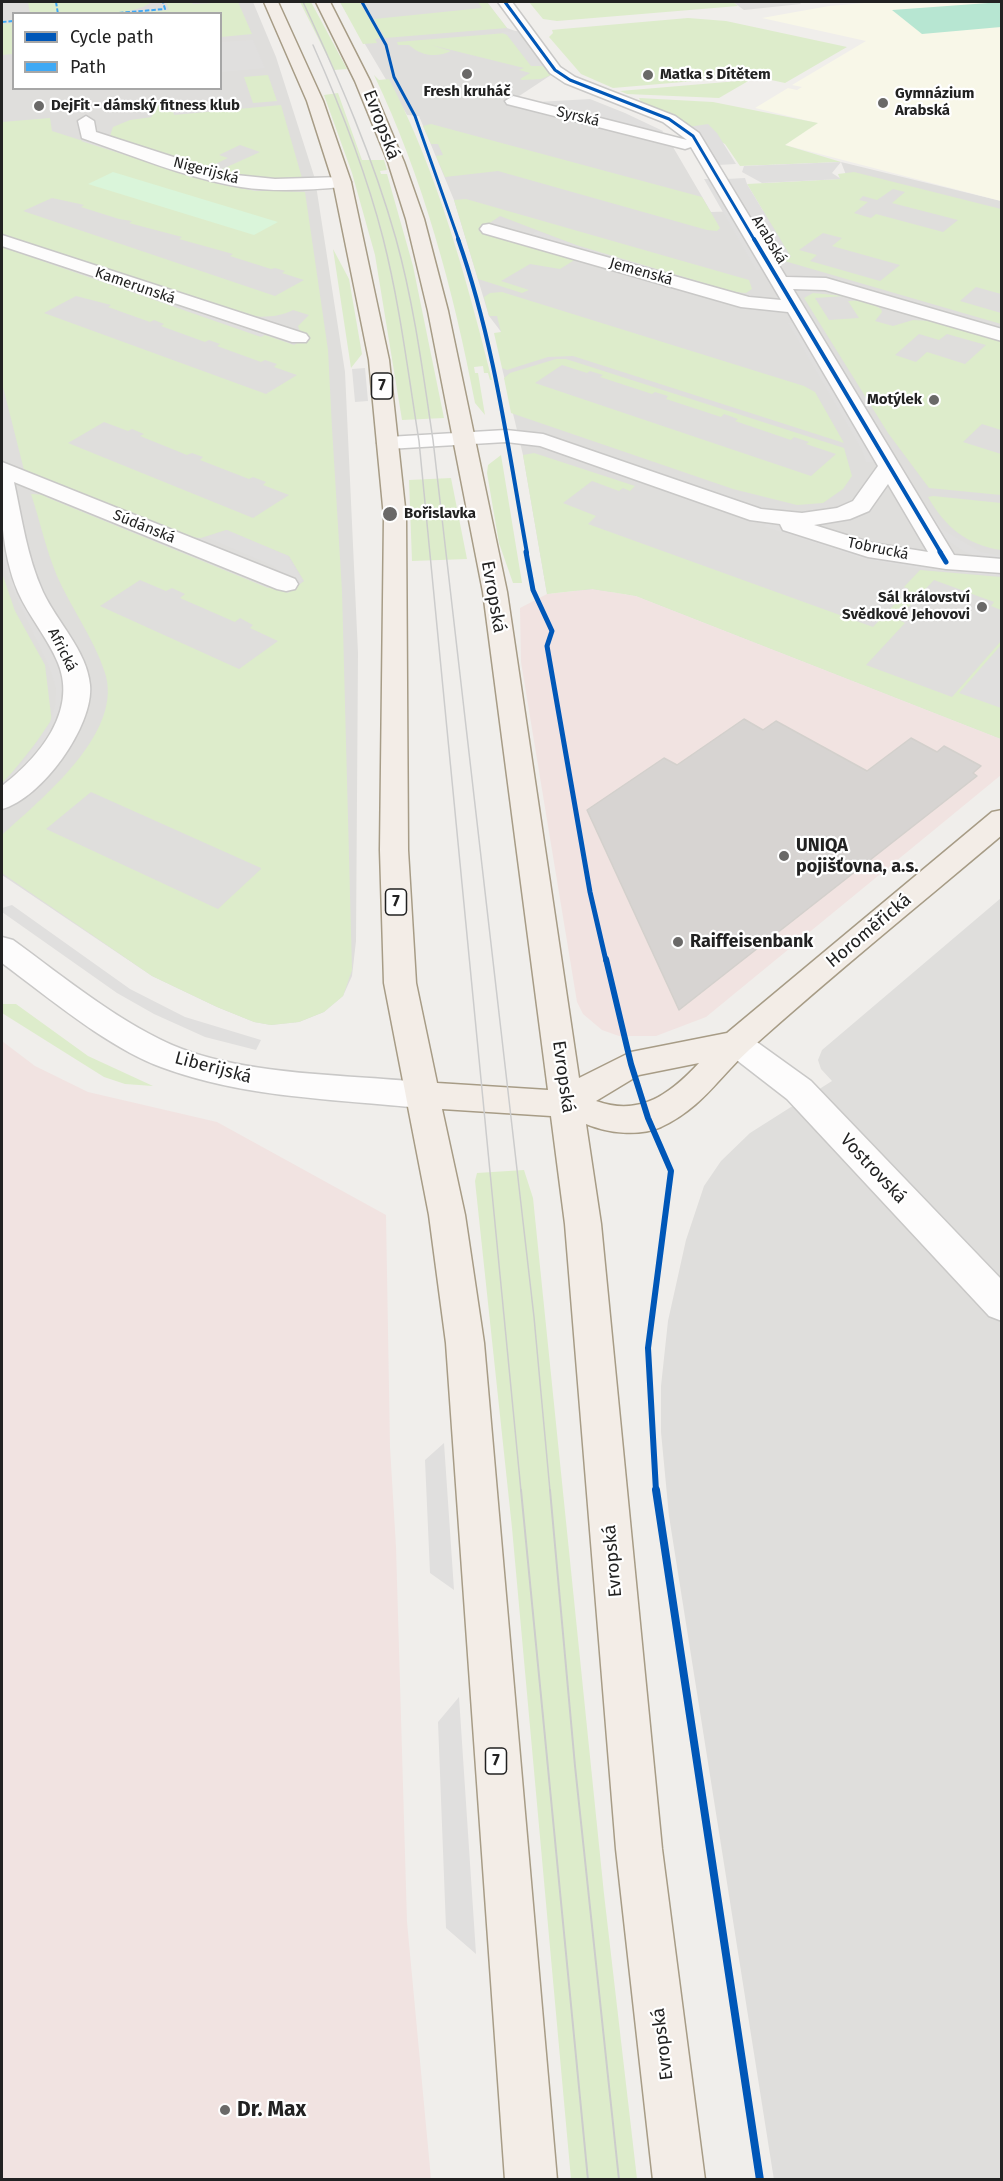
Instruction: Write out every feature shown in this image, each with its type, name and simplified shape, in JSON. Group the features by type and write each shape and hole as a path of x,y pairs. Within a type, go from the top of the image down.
{"main road":[{"name":"7","path":"271,2 315,101 342,183 375,339 388,443 395,517 394,838 399,976 421,1095 447,1215 465,1343 504,1861 531,2180"},
{"name":"Evropská","path":"323,2 360,71 402,177 434,293 464,438 475,512 495,592 583,1224 639,1849 679,2180"},
{"name":"Horoměřická","path":"567,1104 608,1119 648,1118 672,1105 693,1089 736,1043 1002,819"},
{"name":"Horoměřická","path":"567,1104 601,1080 631,1064 736,1043"},
{"path":"421,1095 567,1104"}],"street":[{"name":"Arabská","path":"505,2 555,70 570,80 669,119 693,136 946,562"},
{"name":"Syrská","path":"552,83 570,80"},
{"name":"Syrská","path":"534,91 513,101 701,148"},
{"name":"Nigerijská","path":"86,121 88,135 210,175 238,181 286,184 342,183"},
{"name":"Jemenská","path":"489,229 748,303 795,307"},
{"name":"Kamerunská","path":"2,240 269,331 299,338"},
{"name":"Arabská","path":"781,283 826,284 1002,335"},
{"path":"269,331 293,316"},
{"path":"388,443 506,435 543,440 758,515 802,520 842,514 861,506 889,467"},
{"name":"Súdánská","path":"2,469 286,585"},
{"name":"Africká","path":"2,478 31,592 73,666 78,690 71,719 52,755 2,800"},
{"name":"Tobrucká","path":"758,515 868,550 946,562 1002,566"},
{"name":"Liberijská","path":"2,948 105,1022 171,1058 241,1078 421,1095"},
{"name":"Vostrovská","path":"736,1043 799,1090 1002,1305"}],"shaded area":[{"path":"2,2 253,2 276,57 315,179 345,372 358,653 356,941 352,976 343,996 324,1012 299,1022 271,1025 254,1022 217,1007 152,976 2,875"},
{"path":"340,2 487,2 507,28 518,32 551,75 507,104 673,147 711,212 771,210 848,180 841,162 1001,201 1001,739 636,596 614,592 567,590 547,594 523,455 502,368 502,333 489,316 454,200 419,116 407,115"},
{"path":"733,2 799,2 801,4 744,10"},
{"name":"Gymnázium Arabská","path":"877,2 1001,2 1001,201 785,145 817,123 755,108 788,88 797,90 802,87 792,85 866,41 762,18 829,6"},
{"path":"518,31 545,66 531,66 507,35 500,32"},
{"path":"253,40 265,68 222,72 222,42"},
{"path":"590,99 663,131 661,136 537,102"},
{"path":"708,124 717,133 736,164 718,165 688,127"},
{"path":"87,139 281,188 280,191 255,191 207,181 81,141"},
{"path":"841,162 832,173 841,179 762,183 742,172 744,166"},
{"path":"745,178 791,257 774,260 726,179"},
{"path":"704,179 711,179 764,269 756,270"},
{"path":"537,231 576,245 734,292 756,296 759,300 748,299 571,248 532,234"},
{"path":"2,242 267,334 261,337 2,247"},
{"path":"788,323 796,323 876,462 866,462 862,450"},
{"path":"365,368 368,401 355,402 352,369"},
{"path":"911,483 943,530 981,552 1001,556 1001,560 976,556 963,551 931,529 902,484"},
{"path":"52,494 275,583 268,588 46,497"},
{"path":"770,521 833,543 1001,570 1001,576 921,569 861,558 763,526"},
{"path":"227,530 288,556 303,581 287,579 274,566 206,537"},
{"path":"8,551 64,674 65,711 22,779 2,795 2,783 25,759 50,722 55,705 56,688 50,669 11,586 2,559 2,552"},
{"path":"593,589 636,596 1001,739 1001,775 706,1017 656,1036 619,1036 602,1030 583,1014 577,1002 521,662 520,608 547,594"},
{"path":"1001,645 1001,708 959,693"},
{"path":"1001,898 1001,2179 774,2180 669,1516 661,1432 661,1386 668,1321 686,1240 704,1186 721,1161 750,1133 832,1081 821,1069 818,1060 822,1050"},
{"path":"12,905 130,989 185,1017 261,1040 256,1050 205,1037 154,1014 117,993 2,912 2,908"},
{"path":"2,1041 35,1066 88,1092 217,1122 386,1215 390,1447 396,1547 407,1922 431,2179 2,2179"},
{"path":"444,1443 454,1590 430,1573 425,1460"},
{"path":"459,1697 476,1954 446,1928 438,1722"}],"green space":[{"path":"28,2 152,2 141,8 122,12 30,12"},
{"path":"166,2 191,2 193,4 238,2 252,34 222,37 222,12 142,12 169,10"},
{"path":"300,2 311,2 347,69 334,70"},
{"path":"340,2 359,2 381,38 375,39 377,43 363,44"},
{"path":"478,2 487,2 507,28 385,38 374,19 482,8"},
{"path":"529,2 733,2 738,6 557,21 543,19"},
{"path":"1002,2 1001,27 922,34 892,10"},
{"path":"688,18 726,21 847,47 785,83 753,76 613,88 581,74 549,37 553,33 552,30"},
{"path":"12,23 12,54 2,55 2,24"},
{"path":"518,32 551,75 541,79 522,80 520,79 530,73 519,70 524,68 431,45 451,51 440,55 429,55 409,45 398,45 397,42"},
{"path":"268,75 277,101 253,103 244,77"},
{"path":"374,75 379,80 389,79 422,151 449,226 492,380 488,373 484,373 483,366 474,367 475,373 478,373 485,415 475,403 447,277 422,194 392,114"},
{"path":"750,80 719,98 627,94 620,91"},
{"path":"338,93 362,160 384,160 387,170 380,171 381,174 387,174 413,266 444,418 402,420 375,255 352,173 324,95"},
{"path":"639,98 713,102 818,123 785,145 841,162 740,166 725,144 641,102"},
{"path":"171,102 174,115 281,105 302,178 274,179 218,171 260,152 240,145 219,155 228,158 207,168 110,136 113,127 130,120 152,117 149,104"},
{"path":"50,118 52,131 214,183 251,190 305,192 328,350 342,591 352,970 343,996 324,1012 299,1022 271,1025 254,1022 152,976 2,873 2,835 38,803 76,762 92,740 103,716 108,693 104,670 99,658 53,566 31,494 48,495 67,500 288,593 304,581 289,556 226,530 201,538 187,537 24,470 2,383 2,244 294,345 306,338 298,326 309,315 293,310 268,317 224,312 2,235 2,122","holes":["52,198 80,204 84,205 81,207 182,237 179,239 233,254 230,256 271,269 285,271 282,273 304,280 275,296 23,211","76,296 111,305 108,307 150,322 154,320 164,324 161,326 205,342 209,340 220,344 217,346 261,362 265,360 277,364 274,367 297,375 266,394 44,313","104,422 128,431 132,429 144,434 140,436 187,455 192,453 203,457 200,460 249,479 253,477 266,482 263,485 289,495 253,518 68,443","140,580 166,591 172,588 185,594 180,598 235,622 240,618 253,625 250,628 278,641 239,669 100,606","91,792 261,868 218,909 46,829"]},
{"path":"431,124 702,197 720,228 717,231 707,230 498,171 445,177 436,156 443,155 438,144 431,144 423,126"},
{"path":"113,172 278,222 254,235 88,184"},
{"path":"854,172 1001,209 1001,294 976,287 960,301 1001,313 1001,324 781,260 790,256 747,184 840,179 838,174","holes":["893,189 905,192 892,203 958,220 943,232 876,214 871,218 854,213 868,202 859,200 863,196 877,200","823,233 842,238 832,246 900,265 880,281 810,261 817,255 799,250"]},
{"path":"466,199 749,280 752,289 746,293 734,292 581,247 500,216 478,231 581,256 560,269 530,264 501,281 529,290 522,293 478,279 454,200"},
{"path":"333,249 349,279 362,354 351,368"},
{"path":"502,292 804,386 815,392 844,443 573,356 548,357 507,370 502,368 494,333 501,332 497,316 489,316 484,297 490,293"},
{"name":"Motýlek","path":"813,293 845,296 815,298 829,320 859,318 848,301 866,300 881,309 882,312 875,321 893,326 913,320 946,322 1001,341 1001,430 982,424 963,442 1001,454 1001,495 929,488 888,433 804,298","holes":["919,334 939,340 947,334 986,345 965,364 927,352 916,362 895,355"]},
{"path":"556,359 566,359 844,448 852,476 843,489 823,503 797,505 733,489 511,413 504,378 510,373","holes":["562,365 587,373 590,371 603,375 600,377 652,394 655,392 668,396 666,399 721,417 724,414 738,419 735,421 791,440 794,437 809,442 806,444 836,454 811,476 535,383"]},
{"path":"534,453 635,486 630,491 623,488 619,491 592,481 563,503 596,516 588,524 873,627 909,589 904,587 920,570 1001,577 1001,610 991,606 994,602 934,580 897,619 905,623 866,665 952,697 1001,641 1001,739 636,596 592,589 547,594 523,455"},
{"path":"501,455 522,583 513,583 499,543 487,473 488,465"},
{"path":"451,478 467,559 412,561 409,480"},
{"path":"928,497 1001,503 1001,550 978,544 958,533 942,517"},
{"path":"2,573 15,611 45,665 52,723 2,785"},
{"path":"2,1004 16,1004 88,1056 153,1086 125,1084 104,1077 2,1013"},
{"path":"524,1170 533,1198 604,1894 637,2179 571,2179 512,1528 475,1181 477,1173"}],"building":[{"name":"UNIQA pojišťovna, a.s.","path":"744,719 763,730 776,721 867,771 911,738 937,752 944,746 981,766 973,773 977,776 679,1010 587,810 664,758 677,765"}],"tram line":[{"path":"303,2 342,89 377,178 396,239 418,339 433,440 534,1317 550,1491"},
{"path":"313,45 352,140 383,238 399,314 419,441 521,1491"},
{"path":"521,1490 588,2180"},
{"path":"550,1490 575,1766 619,2180"}],"marked path":[{"path":"56,2 58,12"},
{"path":"130,12 165,9 163,2"},
{"path":"2,22 12,21"}],"cycle path":[{"path":"362,2 386,45 394,77 415,116 475,287 499,394 533,590 552,631 547,646 590,892 631,1064 648,1118 671,1171 648,1348 656,1494 760,2180"},
{"path":"505,2 555,70 570,80 669,119 693,136 946,562"}],"place":[{"name":"Fresh kruháč","path":"467,74"},
{"name":"Matka s Dítětem","path":"648,75"},
{"name":"Gymnázium Arabská","path":"883,103"},
{"name":"DejFit - dámský fitness klub","path":"39,106"},
{"name":"Motýlek","path":"934,400"},
{"name":"Bořislavka","path":"390,514"},
{"name":"Sál království Svědkové Jehovovi","path":"982,607"},
{"name":"UNIQA pojišťovna, a.s.","path":"784,856"},
{"name":"Raiffeisenbank","path":"678,942"},
{"name":"Dr. Max","path":"225,2110"}]}
